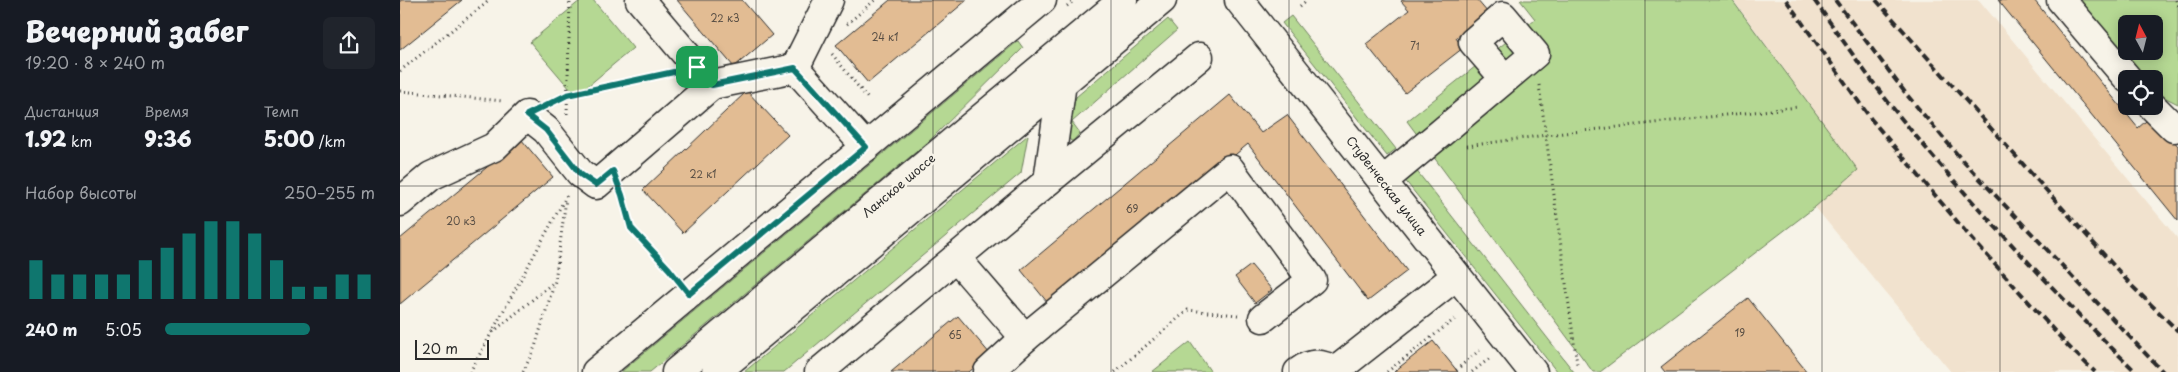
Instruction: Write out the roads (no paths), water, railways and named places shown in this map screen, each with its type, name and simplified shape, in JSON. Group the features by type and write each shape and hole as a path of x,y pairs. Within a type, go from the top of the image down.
{"street":[{"path":"640,0 705,76"},
{"path":"795,68 828,0"},
{"path":"596,372 1042,0"},
{"name":"Ланское шоссе","path":"676,372 1123,0"},
{"name":"Ланское шоссе","path":"716,372 1162,0"},
{"name":"Студенческая улица","path":"1239,0 1533,372"},
{"path":"2061,0 2120,70"},
{"path":"1383,181 1505,80 1535,54 1503,16 1473,42 1505,80"},
{"path":"819,372 1199,58"},
{"path":"400,202 431,176 494,147 527,115 546,130 571,176 596,185 613,171 705,76 795,68"},
{"path":"795,68 866,147"},
{"path":"1048,181 1062,84"},
{"path":"2162,115 2177,129"},
{"path":"988,372 1025,338 1230,169 1312,280 1263,318"},
{"path":"956,258 1025,338"},
{"path":"1298,372 1314,363 1325,365 1335,372 1456,276"}],"railway":[{"path":"1786,0 1871,119 1966,232 2068,346 2095,372"},
{"path":"1814,0 1882,94 1950,176 2041,276 2136,372"},
{"path":"1835,0 1907,95 1962,160 2163,372"},
{"path":"1876,0 2132,286 2178,331"}]}
